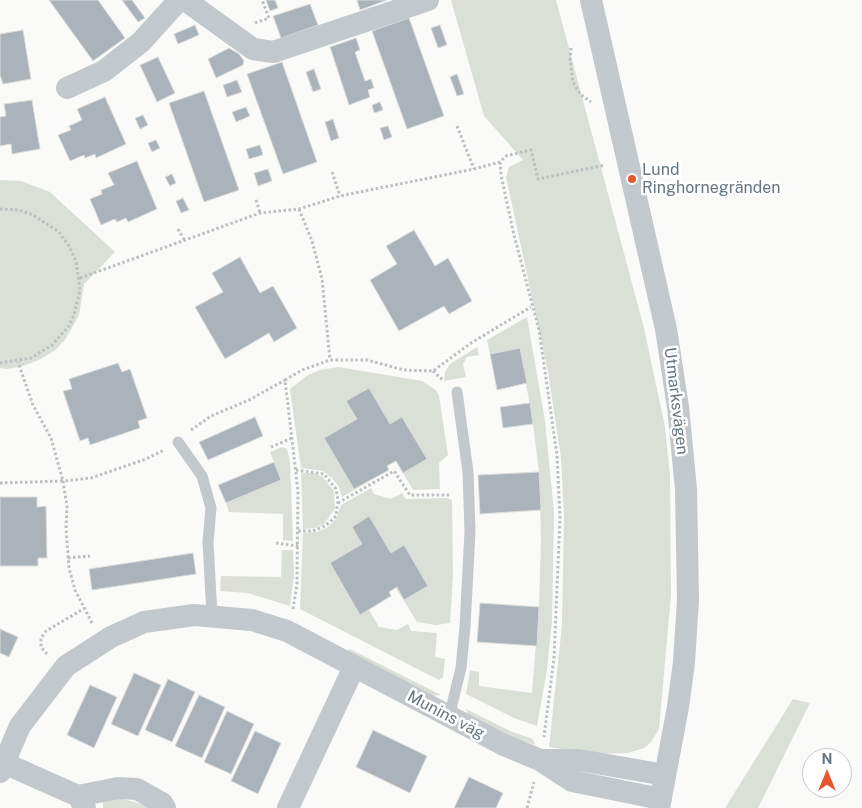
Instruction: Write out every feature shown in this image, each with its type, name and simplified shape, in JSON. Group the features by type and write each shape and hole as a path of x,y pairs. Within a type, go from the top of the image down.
{"street":[{"path":"67,88 104,71 134,48 179,0"},
{"path":"185,0 253,49 273,52 428,0"},
{"name":"Utmarksvägen","path":"591,0 666,329 686,480 688,546 686,627 678,707 660,803"},
{"name":"Munins väg","path":"2,767 20,726 66,666 111,636 144,622 172,617 212,616 252,620 287,631 448,717 504,745 540,760"},
{"path":"288,808 354,667"},
{"path":"540,760 578,760 665,775"},
{"path":"540,760 572,781 660,803"},
{"path":"2,767 81,802 118,788 136,789 162,803 166,808"}],"lane":[{"path":"448,717 461,668 470,531 468,472 457,392"},
{"path":"178,442 202,476 211,508 208,542 212,616"}],"path":[{"path":"571,48 570,60 573,82 585,99 595,104"},
{"path":"458,126 474,169"},
{"path":"80,278 260,213 299,209 340,196 474,169 500,162 506,156 530,150 538,179 610,164"},
{"path":"500,162 501,175 540,339 557,455 560,518 554,658 540,760"},
{"path":"332,172 340,196"},
{"path":"256,200 260,213"},
{"path":"0,209 19,210 33,214 58,232 69,246 76,261 80,278 78,303 69,326 62,337 42,353 18,362 0,363"},
{"path":"299,209 312,241 322,279 330,360"},
{"path":"178,229 185,241"},
{"path":"0,483 91,478 146,459 178,442 192,429 211,416 249,400 302,370 330,360 368,360 404,370 433,371 471,344 531,307"},
{"path":"18,362 33,405 50,438 63,481 67,506 68,558 75,590 93,625"},
{"path":"285,380 296,470 298,531 297,584 287,631"},
{"path":"271,447 292,438"},
{"path":"296,470 324,474 336,489 338,503 336,516 323,527 298,531"},
{"path":"338,503 394,471 410,495 468,494"},
{"path":"276,543 298,546"},
{"path":"68,558 90,556"},
{"path":"49,656 41,647 41,638 46,631 85,608"}],"shaded area":[{"path":"451,0 556,0 644,328 665,427 670,476 671,595 659,729 651,742 644,748 628,753 596,754 549,747 562,625 564,516 561,458 548,372 506,177 509,167 523,160 484,116"},
{"path":"0,180 21,181 50,192 115,252 84,284 79,315 65,340 54,351 39,360 7,369 0,368"},
{"path":"527,317 545,421 554,512 552,621 547,670 537,726 514,718 466,694 470,670 479,672 479,686 532,693 539,607 541,540 539,472 533,424 520,348 490,354 487,340"},
{"path":"477,347 479,355 467,357 463,364 466,377 444,381 445,372 450,364"},
{"path":"338,367 422,381 436,390 439,396 448,455 439,463 440,489 413,490 396,461 387,466 389,470 342,497 339,487 323,471 301,468 290,389 308,375 320,370"},
{"path":"282,447 287,449 290,461 293,541 283,540 283,514 229,512 226,503 281,480 270,452"},
{"path":"301,473 314,473 323,477 334,491 335,509 324,524 316,528 303,529"},
{"path":"371,488 374,494 391,499 402,493 406,499 447,498 452,500 453,576 450,623 436,625 417,622 396,588 389,592 391,596 369,610 379,627 397,630 408,624 411,631 437,633 435,657 445,659 443,677 439,680 300,609 303,533 318,532 328,527 336,519 341,505"},
{"path":"282,550 293,550 294,576 290,606 248,593 220,591 221,576 281,577"},
{"path":"350,649 441,695 433,696 344,652"},
{"path":"793,699 810,703 758,808 725,808"},
{"path":"466,709 510,731 533,739 535,745 512,737 468,714"},
{"path":"111,796 152,808 103,808 103,798"}],"building":[{"path":"49,0 98,0 125,38 93,61"},
{"path":"122,0 132,0 145,18 138,22"},
{"path":"266,0 275,0 278,8 270,11"},
{"path":"357,0 387,0 360,10"},
{"path":"310,4 318,25 281,38 273,16"},
{"path":"409,18 444,116 407,129 372,31"},
{"path":"195,25 199,35 178,44 174,34"},
{"path":"440,25 447,45 438,48 431,28"},
{"path":"23,30 31,79 3,84 0,75 0,34"},
{"path":"356,38 360,50 355,52 365,81 371,79 374,88 368,90 370,97 349,105 330,47"},
{"path":"229,48 239,54 244,61 243,65 216,78 208,59"},
{"path":"158,57 175,93 157,102 140,65"},
{"path":"282,62 317,162 283,174 247,74"},
{"path":"314,69 321,89 313,92 306,72"},
{"path":"457,74 464,94 457,96 450,77"},
{"path":"237,80 242,92 227,97 223,85"},
{"path":"204,91 239,190 204,202 169,103"},
{"path":"105,97 126,144 96,158 95,154 85,158 84,155 70,161 58,135 71,130 69,126 82,120 77,109"},
{"path":"32,100 40,149 12,154 11,144 0,146 0,117 6,116 4,104"},
{"path":"380,102 383,110 374,113 372,105"},
{"path":"246,107 250,116 236,122 232,112"},
{"path":"143,115 148,125 140,129 135,118"},
{"path":"333,119 339,138 331,141 325,122"},
{"path":"388,126 392,137 384,140 380,128"},
{"path":"156,140 160,148 152,152 148,143"},
{"path":"260,145 263,155 249,159 246,149"},
{"path":"137,161 157,209 128,222 126,218 117,222 115,219 101,225 90,199 102,194 101,190 114,185 108,173"},
{"path":"268,169 272,181 258,186 254,173"},
{"path":"172,174 176,183 170,186 165,177"},
{"path":"183,198 189,210 181,213 176,201"},
{"path":"414,230 435,266 448,258 472,301 449,314 444,306 399,331 370,280 397,264 386,246"},
{"path":"240,257 260,293 273,286 297,328 274,342 269,333 225,359 195,307 223,292 212,273"},
{"path":"520,348 527,383 497,390 490,354"},
{"path":"118,363 122,372 130,369 147,418 138,421 140,428 90,445 88,438 80,441 63,391 72,389 69,379"},
{"path":"369,388 390,424 402,417 427,459 403,473 396,461 387,466 389,470 354,489 324,438 357,419 346,401"},
{"path":"530,403 533,424 503,428 500,407"},
{"path":"255,417 263,436 208,460 199,442"},
{"path":"274,462 281,480 226,503 218,485"},
{"path":"539,472 541,510 480,514 478,475"},
{"path":"0,497 37,497 37,507 46,506 47,558 38,558 38,566 0,566"},
{"path":"369,516 391,553 404,545 428,586 404,600 397,587 389,592 391,596 360,615 330,563 362,544 352,527"},
{"path":"193,553 196,574 92,590 89,569"},
{"path":"480,603 539,607 537,646 477,642"},
{"path":"0,629 18,637 9,657 0,653"},
{"path":"134,673 161,685 138,736 111,724"},
{"path":"168,679 195,692 172,742 145,730"},
{"path":"90,685 117,697 94,748 67,735"},
{"path":"199,695 225,707 202,758 175,746"},
{"path":"227,711 254,724 231,774 204,762"},
{"path":"373,730 427,756 410,793 356,767"},
{"path":"255,731 281,743 258,794 231,781"},
{"path":"469,777 503,793 496,808 454,808"}],"place":[{"name":"Lund Ringhornegränden","path":"632,179"}]}
